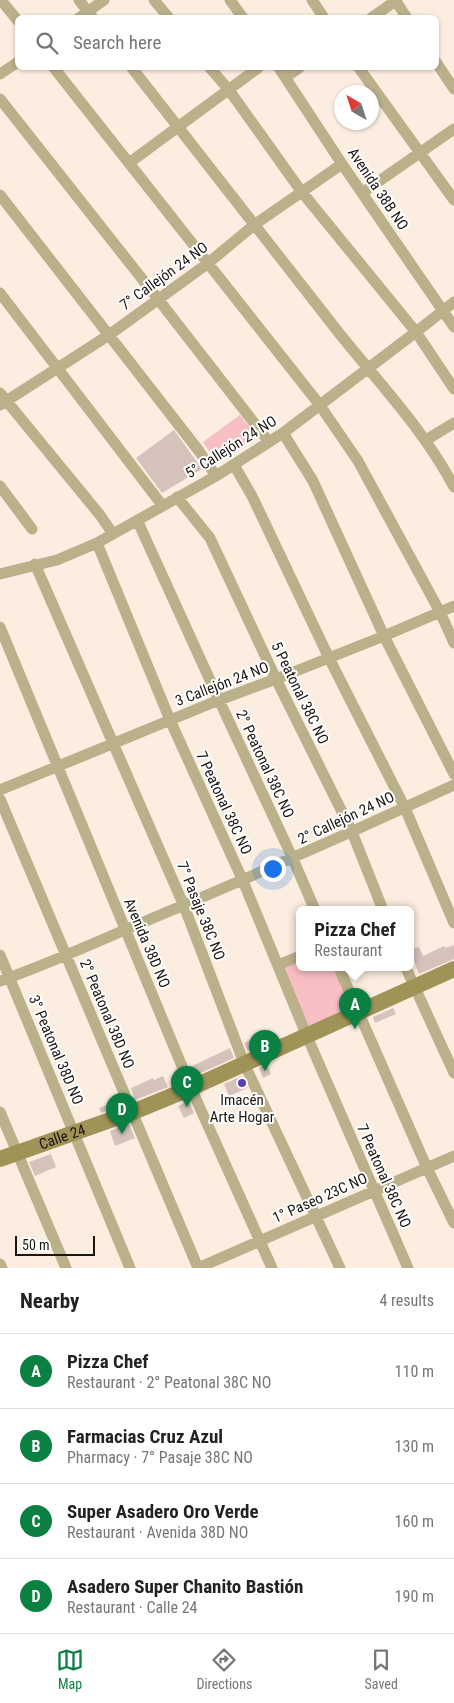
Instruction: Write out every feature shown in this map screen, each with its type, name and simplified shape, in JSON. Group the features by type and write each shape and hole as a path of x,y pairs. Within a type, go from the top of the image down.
{"street":[{"path":"1,0 15,17"},
{"path":"79,0 87,15 104,0"},
{"path":"154,0 166,15"},
{"path":"230,0 241,15"},
{"path":"312,0 322,15"},
{"path":"375,15 396,0 405,15"},
{"path":"0,74 15,64"},
{"path":"439,66 454,89"},
{"path":"56,70 319,404 358,462 440,612 454,643"},
{"path":"134,70 254,225 426,440 454,488"},
{"path":"212,70 229,90 301,191 416,332 454,388"},
{"path":"129,163 255,70"},
{"path":"361,70 454,200"},
{"name":"Avenida 38B NO","path":"282,72 342,164 454,327"},
{"path":"0,99 269,442"},
{"path":"362,193 454,129"},
{"name":"7° Callejón 24 NO","path":"2,400 58,368 109,334 207,264 254,225 342,164"},
{"path":"0,194 199,451 216,476"},
{"path":"0,293 162,505"},
{"name":"5° Callejón 24 NO","path":"0,574 57,560 97,544 138,522 162,505 216,476 283,433 454,302"},
{"path":"2,400 100,515 113,534"},
{"path":"426,440 454,423"},
{"path":"283,433 314,481 384,636 454,774"},
{"path":"234,465 252,496 329,658 405,808 454,922"},
{"path":"0,486 32,529"},
{"name":"5 Peatonal 38C NO","path":"177,497 210,538 276,679 352,832 381,906"},
{"name":"2° Peatonal 38C NO","path":"138,522 313,906"},
{"name":"7 Peatonal 38C NO","path":"97,544 170,720 243,881 306,1034 408,1268"},
{"name":"7° Pasaje 38C NO","path":"35,564 184,906 244,1063 340,1268"},
{"name":"3 Callejón 24 NO","path":"0,790 219,700 384,636 454,606"},
{"name":"Avenida 38D NO","path":"0,627 191,1088 272,1268"},
{"name":"2° Callejón 24 NO","path":"5,980 243,881 454,785"},
{"name":"2° Peatonal 38D NO","path":"0,799 198,1268"},
{"name":"3° Peatonal 38D NO","path":"0,955 5,980 75,1134 130,1268"},
{"path":"278,965 296,958"},
{"name":"Calle 24","path":"0,1159 75,1134 191,1088 454,968"},
{"path":"340,971 454,1223"},
{"path":"407,971 454,1073"},
{"path":"0,1112 66,1268"},
{"name":"1° Paseo 23C NO","path":"198,1268 454,1156"},
{"path":"0,1264 2,1268"}],"shaded area":[{"path":"240,415 256,435 217,463 203,442"},
{"path":"296,962 296,971 335,971 352,1009 309,1030 282,968"}],"building":[{"path":"174,430 202,469 162,493 136,458"},
{"path":"454,945 454,959 419,974 414,961 414,949 419,947 423,956 444,946 445,948"},
{"path":"393,1008 396,1014 375,1023 373,1017"},
{"path":"267,1032 271,1041 248,1051 244,1043"},
{"path":"230,1048 234,1058 194,1076 190,1067"},
{"path":"267,1065 271,1074 263,1078 259,1068"},
{"path":"163,1076 168,1087 135,1100 131,1088 153,1078 154,1080"},
{"path":"242,1076 247,1088 229,1096 224,1084"},
{"path":"119,1100 121,1106 101,1113 99,1108"},
{"path":"189,1101 194,1113 184,1118 178,1106"},
{"path":"129,1124 135,1138 115,1146 110,1131"},
{"path":"51,1154 56,1167 35,1176 29,1162"}],"place":[{"name":"Pizza Chef","path":"355,1029"},
{"name":"Farmacias Cruz Azul","path":"265,1071"},
{"name":"Imacén Arte Hogar","path":"242,1083"},
{"name":"Super Asadero Oro Verde","path":"187,1107"},
{"name":"Asadero Super Chanito Bastión","path":"122,1134"}]}
